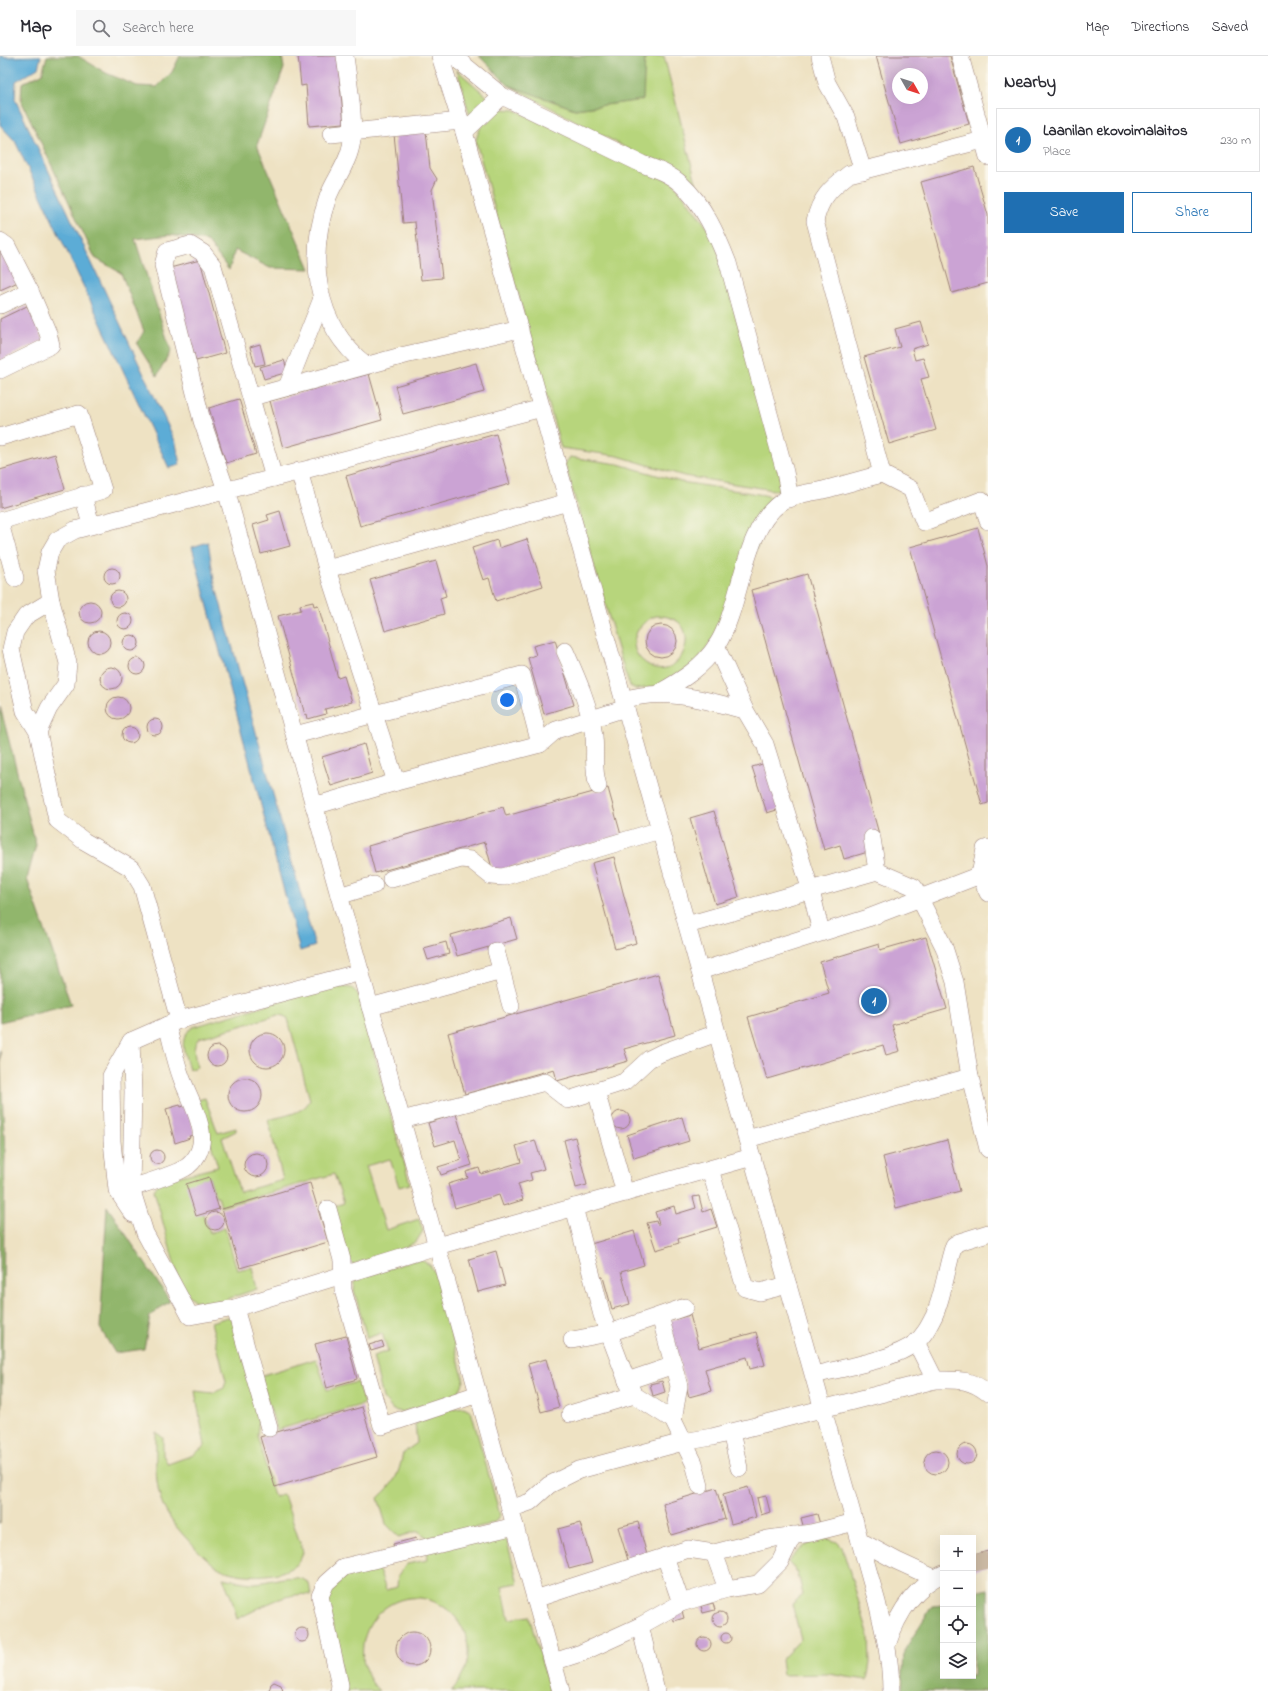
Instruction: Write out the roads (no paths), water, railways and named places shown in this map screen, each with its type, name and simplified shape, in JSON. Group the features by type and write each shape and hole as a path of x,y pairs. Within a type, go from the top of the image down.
{"lane":[{"path":"345,56 353,132 350,150 328,196 321,223 318,258 321,301 339,338 352,353 366,365"},
{"path":"440,56 463,126 860,1541 887,1645 891,1671 891,1691"},
{"path":"453,56 502,96 642,164 666,173 681,183 697,203 716,233 728,263 785,472 790,498"},
{"path":"820,56 827,83 846,117 863,171"},
{"path":"960,56 988,157"},
{"path":"331,134 463,126 502,96"},
{"path":"882,474 815,221 818,206 832,187 849,174 984,140"},
{"path":"0,240 7,246 30,292 48,333 51,345 0,370"},
{"path":"274,478 252,397 213,266 204,253 190,246 167,252 163,265 202,421 226,490 561,1691"},
{"path":"0,306 30,292"},
{"path":"287,387 321,301"},
{"path":"252,397 405,355 520,329"},
{"path":"38,732 49,708 66,684 68,663 51,601 46,570 50,552 57,540 75,530 91,525 542,408"},
{"path":"0,437 79,414 102,490 0,522 15,578"},
{"path":"299,471 327,569 396,782"},
{"path":"659,693 685,678 700,666 716,646 726,628 759,528 780,503 790,498 882,474 911,489 924,522 982,500 988,521"},
{"path":"84,496 91,525"},
{"path":"327,569 568,502"},
{"path":"51,601 26,616 15,632 11,649 25,711 38,732 57,820 84,841 131,868 142,886 173,1022 181,1077 201,1125 202,1142 198,1156 187,1167 131,1188"},
{"path":"716,646 745,710 765,744 811,891 821,932"},
{"path":"565,651 581,686 594,736 594,771 598,786"},
{"path":"295,736 374,713 522,675 540,744"},
{"path":"314,806 396,782 540,744 556,730 590,720 625,704 638,696 659,693 679,694 745,710"},
{"path":"390,879 461,859 471,860 491,876 504,876 660,830"},
{"path":"872,838 877,871"},
{"path":"988,848 985,849 984,873 988,893"},
{"path":"687,925 877,871 914,887 944,947 954,982 970,1077 988,1149"},
{"path":"700,972 868,918 984,873"},
{"path":"339,896 374,885"},
{"path":"496,951 511,1006"},
{"path":"370,1007 502,971"},
{"path":"360,972 173,1022 131,1041 111,1076 112,1141 117,1190 164,1266 190,1316 235,1308 437,1246 752,1157"},
{"path":"402,1120 545,1082 568,1100 624,1082 649,1059 718,1033"},
{"path":"131,1041 133,1092 131,1188 144,1233"},
{"path":"747,1139 970,1077"},
{"path":"596,1091 625,1193"},
{"path":"710,1169 745,1288 760,1292 788,1285"},
{"path":"574,1207 602,1315 630,1388 672,1420 694,1463 700,1486"},
{"path":"328,1209 342,1260 343,1290 382,1426 478,1394"},
{"path":"814,1375 885,1357 908,1348 916,1342 925,1332 935,1314 954,1245 988,1233"},
{"path":"572,1340 608,1333 685,1307"},
{"path":"235,1308 269,1428"},
{"path":"660,1316 679,1386 672,1420"},
{"path":"916,1342 935,1380"},
{"path":"570,1414 630,1388 674,1365"},
{"path":"510,1509 530,1502 549,1485 579,1470 683,1442 731,1432 935,1380 964,1380 977,1384 988,1393"},
{"path":"731,1432 739,1468"},
{"path":"535,1599 688,1549 714,1553 768,1539 811,1533 854,1522"},
{"path":"339,1691 340,1685 320,1596 326,1583 344,1567 515,1526"},
{"path":"553,1662 581,1653 640,1626 681,1603 727,1589 758,1584 780,1562 793,1535"},
{"path":"860,1541 897,1561 938,1576 906,1603 894,1622 887,1645"},
{"path":"714,1553 727,1589"},
{"path":"665,1556 681,1603"},
{"path":"640,1626 650,1688"}],"water":[{"path":"0,56 41,56 38,68 16,81 15,99 176,443 180,465 169,468 15,141 0,125"},
{"path":"208,542 214,580 315,946 300,951 192,547"}],"tunnel":[{"path":"976,1562 988,1560"}],"place":[{"name":"Laanilan ekovoimalaitos","path":"874,1001"}]}
